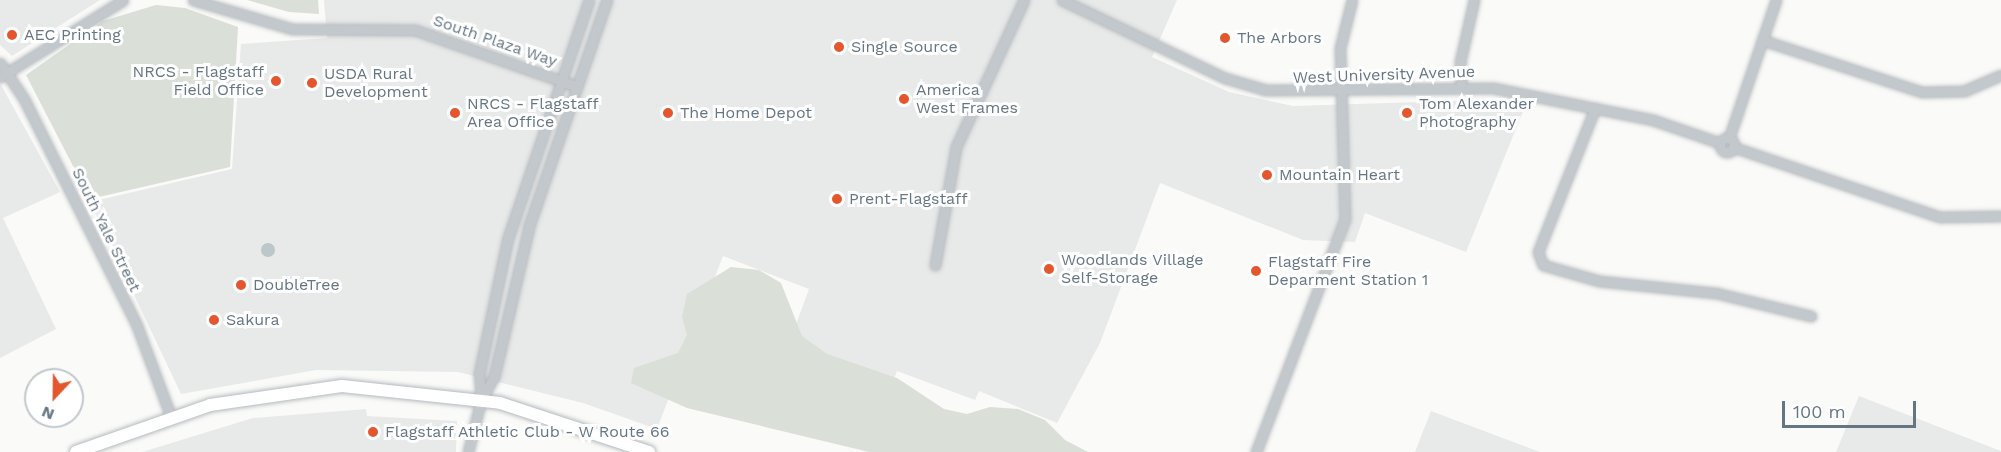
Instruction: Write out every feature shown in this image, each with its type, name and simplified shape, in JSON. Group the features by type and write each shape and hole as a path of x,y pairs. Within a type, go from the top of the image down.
{"main road":[{"path":"76,452 171,417 236,399 321,387 481,400 649,452"}],"street":[{"path":"4,75 123,0"},
{"name":"South Plaza Way","path":"193,0 292,29 415,30 576,86"},
{"path":"481,400 478,374 508,238 589,0"},
{"path":"468,452 481,400 494,376 529,226 607,0"},
{"path":"935,265 956,147 1024,0"},
{"name":"West University Avenue","path":"1062,0 1238,83 1281,92 1461,86 1595,108 1727,143 1940,217 2001,216"},
{"path":"1256,452 1345,219 1344,90 1341,36 1352,0"},
{"path":"1461,86 1461,62 1474,0"},
{"path":"1727,143 1776,0"},
{"path":"1762,40 1922,92 1964,91 2001,75"},
{"name":"South Yale Street","path":"0,63 4,75 137,326 171,417"},
{"path":"1595,108 1538,252 1543,265 1599,281 1716,293 1811,316"}],"shaded area":[{"path":"0,0 100,0 12,56 0,45"},
{"path":"247,0 318,0 319,14 289,12"},
{"path":"324,0 1177,0 1152,57 1229,92 1293,106 1482,100 1524,109 1466,252 1365,213 1355,242 1303,240 1160,183 1100,343 1057,423 979,391 975,400 897,371 889,392 784,357 809,289 723,256 657,429 583,403 458,372 316,370 181,394 90,202 232,169 241,44 327,38"},
{"path":"156,5 185,8 238,27 230,167 90,199 26,75 103,21"},
{"path":"0,83 60,192 3,218 56,329 0,358"},
{"path":"268,243 273,245 275,250 273,255 268,257 263,255 261,250 263,245"},
{"path":"731,267 759,270 781,283 802,336 827,354 897,378 944,409 967,414 990,407 1018,409 1045,420 1065,440 1088,452 869,452 687,408 631,383 634,368 678,353 687,335 682,317 687,294"},
{"path":"1859,396 2001,451 2001,452 1836,452"},
{"path":"366,409 367,416 457,421 456,452 142,452 253,418"},
{"path":"1431,411 1540,452 1415,452"}],"place":[{"name":"AEC Printing","path":"12,35"},
{"name":"The Arbors","path":"1225,38"},
{"name":"Single Source","path":"839,47"},
{"name":"NRCS - Flagstaff Field Office","path":"276,81"},
{"name":"USDA Rural Development","path":"312,83"},
{"name":"America West Frames","path":"904,99"},
{"name":"NRCS - Flagstaff Area Office","path":"455,113"},
{"name":"The Home Depot","path":"668,113"},
{"name":"Tom Alexander Photography","path":"1407,113"},
{"name":"Mountain Heart","path":"1267,175"},
{"name":"Prent-Flagstaff","path":"837,199"},
{"name":"Woodlands Village Self-Storage","path":"1049,269"},
{"name":"Flagstaff Fire Deparment Station 1","path":"1256,271"},
{"name":"DoubleTree","path":"241,285"},
{"name":"Sakura","path":"214,320"},
{"name":"Flagstaff Athletic Club - W Route 66","path":"373,432"}]}
